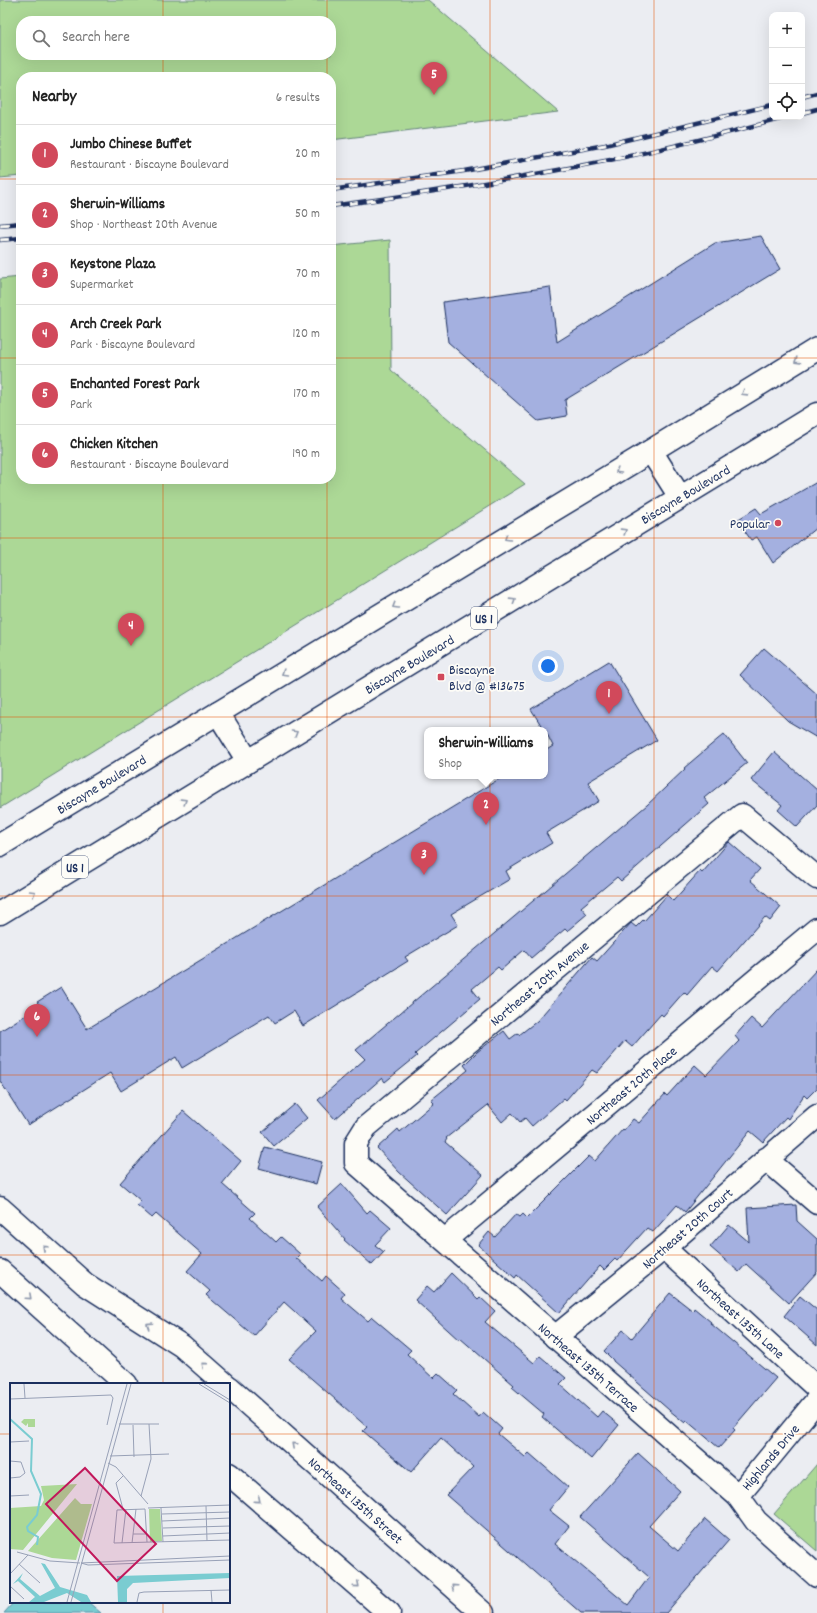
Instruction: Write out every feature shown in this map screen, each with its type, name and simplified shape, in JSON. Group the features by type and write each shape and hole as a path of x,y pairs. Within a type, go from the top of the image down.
{"street":[{"name":"Biscayne Boulevard","path":"0,845 817,349"},
{"name":"Biscayne Boulevard","path":"0,913 817,414"},
{"path":"651,451 680,497"},
{"path":"218,713 248,761"},
{"name":"Northeast 20th Avenue","path":"356,1162 356,1143 366,1127 742,815 815,871"},
{"name":"Northeast 20th Place","path":"445,1240 817,929"},
{"name":"Northeast 20th Court","path":"555,1337 664,1248 817,1116"},
{"path":"766,1159 817,1203"},
{"name":"Northeast 135th Terrace","path":"356,1162 738,1496 756,1521 817,1576"},
{"path":"0,1208 85,1284 182,1346 224,1383"},
{"name":"Northeast 135th Lane","path":"664,1248 817,1388"},
{"path":"0,1271 125,1383"},
{"name":"Northeast 135th Street","path":"230,1388 483,1613"},
{"name":"Highlands Drive","path":"738,1496 817,1400"},
{"path":"230,1475 389,1613"}],"green space":[{"path":"0,0 428,0 558,112 336,139 336,72 16,72 16,176 0,178"},
{"path":"390,240 391,370 525,484 0,808 0,279 16,277 16,484 336,484 336,245"},
{"path":"817,1464 817,1551 774,1514"}],"water":[{"path":"13,1603 89,1603 101,1613 4,1613"}],"building":[{"path":"761,236 780,269 565,400 567,416 538,421 448,342 443,302 550,287 557,342 715,243"},
{"name":"Popular","path":"817,482 817,527 773,563 757,537 751,540 737,520 756,508 761,514"},
{"path":"764,648 817,694 817,738 788,721 740,675"},
{"path":"609,661 657,740 588,782 599,801 546,833 552,843 506,871 510,879 451,914 458,925 405,957 408,961 303,1026 294,1011 275,1023 269,1015 182,1068 176,1057 121,1091 110,1073 28,1125 0,1081 0,1031 40,1006 37,1002 61,987 87,1029 499,779 548,779 548,749 553,746 548,736 548,727 542,727 531,709"},
{"path":"724,734 747,763 704,798 709,804 621,881 617,877 581,907 587,914 567,931 565,929 531,958 524,950 501,970 498,967 472,989 480,999 415,1054 417,1056 385,1082 382,1078 335,1119 318,1100 365,1059 356,1050 647,805 685,769 684,768"},
{"path":"774,752 817,790 817,805 797,827 778,810 782,805 751,780"},
{"path":"729,842 760,869 750,880 781,907 770,921 765,917 718,971 712,966 687,995 684,992 663,1016 661,1014 632,1047 625,1041 597,1073 592,1070 566,1100 564,1098 532,1126 525,1118 520,1122 512,1113 502,1122 488,1105 446,1138 447,1139 445,1142 483,1175 447,1215 399,1172 377,1148 398,1129 400,1132 434,1103 431,1100 468,1070 464,1065 477,1052 504,1031 510,1039 518,1033 519,1035 537,1021 592,957 597,961 631,923 636,927 643,920 644,921 667,895 673,901 700,871 702,873"},
{"path":"817,969 817,1088 807,1098 804,1095 788,1119 786,1117 763,1142 750,1131 685,1212 677,1205 653,1232 647,1228 617,1261 615,1259 604,1270 600,1266 559,1313 517,1275 515,1278 478,1245 489,1232 495,1237 516,1214 520,1217 523,1214 527,1218 589,1156 595,1161 633,1119 639,1123 665,1094 667,1096 695,1065 706,1075 739,1041 735,1036 751,1018 762,1028"},
{"path":"295,1104 307,1118 274,1146 262,1132"},
{"path":"183,1111 241,1161 222,1184 255,1213 250,1218 276,1242 281,1237 300,1254 296,1258 322,1281 326,1276 345,1293 341,1298 368,1321 372,1317 411,1350 407,1354 433,1378 438,1373 457,1390 453,1394 479,1417 483,1412 502,1429 498,1434 525,1457 529,1453 568,1487 549,1510 569,1526 555,1544 628,1605 649,1577 580,1517 638,1453 680,1491 649,1526 678,1551 705,1519 729,1540 666,1613 581,1613 446,1495 473,1467 441,1438 411,1472 363,1431 367,1427 289,1359 316,1331 284,1302 254,1336 206,1295 210,1291 187,1271 202,1254 156,1214 152,1218 137,1205 141,1201 120,1183"},
{"path":"265,1147 322,1162 316,1184 259,1168"},
{"path":"342,1184 367,1213 370,1210 391,1228 375,1245 384,1252 372,1265 344,1240 345,1239 317,1207"},
{"path":"796,1205 797,1221 817,1239 817,1272 789,1303 746,1264 739,1272 710,1247 729,1225 749,1242 747,1208"},
{"path":"451,1273 478,1299 480,1297 495,1311 485,1322 534,1363 540,1356 566,1378 560,1384 597,1417 602,1411 619,1425 591,1459 542,1417 544,1414 512,1387 514,1385 460,1338 459,1340 415,1300 427,1286 434,1292"},
{"path":"670,1293 693,1311 694,1308 776,1378 733,1428 735,1430 719,1448 687,1421 685,1423 669,1410 613,1361 604,1351 623,1330 632,1338"},
{"path":"800,1296 817,1310 817,1345 784,1316"}],"railway":[{"path":"805,96 817,93"},
{"path":"336,189 464,171 605,145 769,106"},
{"path":"805,112 817,109"},
{"path":"336,205 468,186 605,161 674,146 777,120"},
{"path":"0,225 16,223"},
{"path":"0,240 16,238"}],"place":[{"name":"Enchanted Forest Park","path":"434,95"},
{"name":"Popular","path":"778,523"},
{"name":"Arch Creek Park","path":"131,646"},
{"name":"Biscayne Blvd @ #13675","path":"441,677"},
{"name":"Jumbo Chinese Buffet","path":"609,714"},
{"name":"Sherwin-Williams","path":"486,825"},
{"name":"Keystone Plaza","path":"424,875"},
{"name":"Chicken Kitchen","path":"37,1037"}]}
